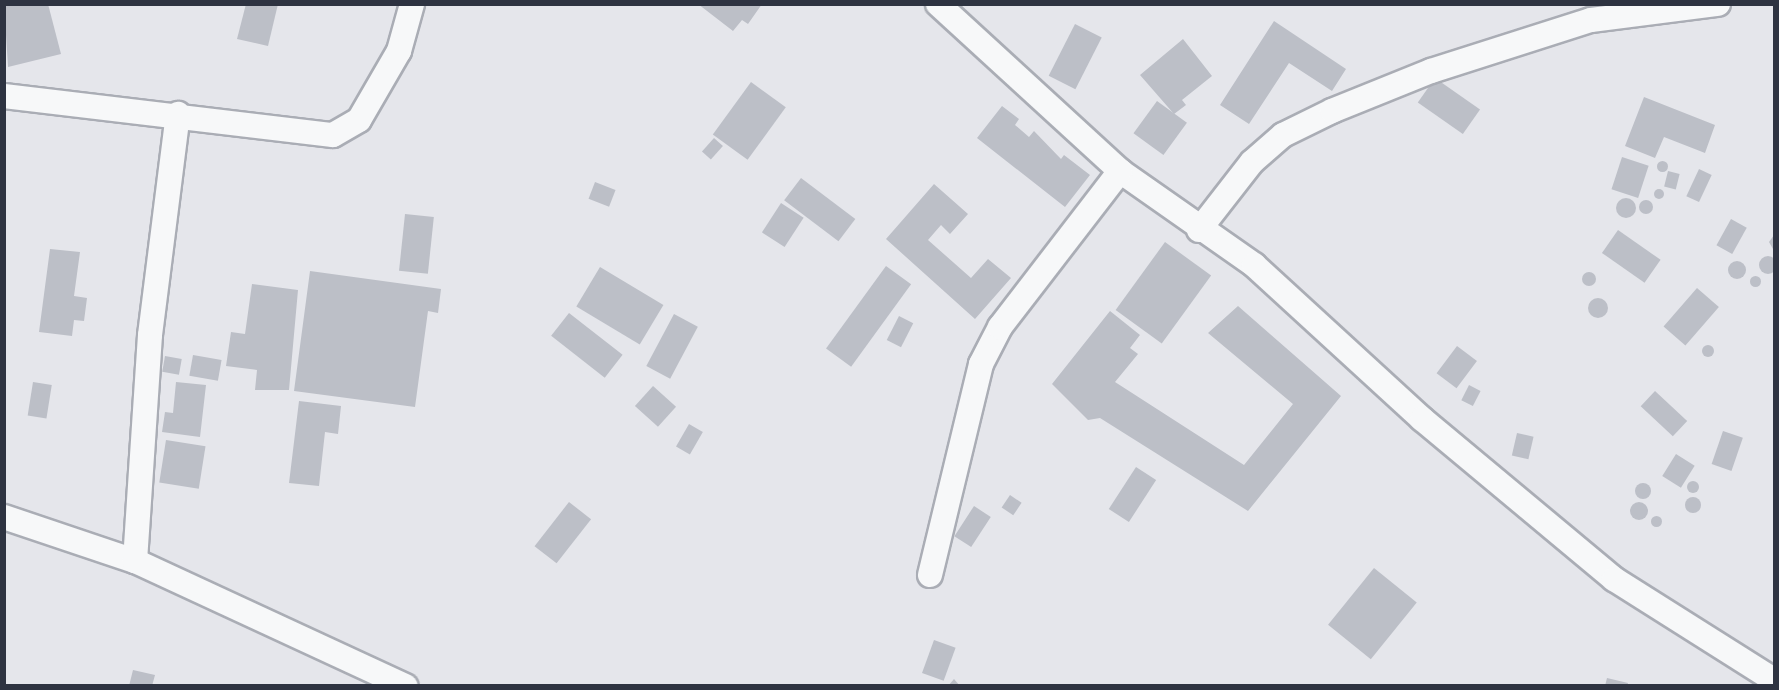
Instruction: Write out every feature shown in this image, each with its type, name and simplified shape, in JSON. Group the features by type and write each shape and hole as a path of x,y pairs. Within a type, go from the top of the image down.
{"street":[{"path":"4,96 178,114 316,133 347,131 399,51 412,4"},
{"path":"938,4 1120,171 1199,230 1254,265 1422,419 1614,579 1774,680"},
{"path":"1199,230 1252,162 1282,135 1332,111 1431,71 1591,20 1718,4"},
{"path":"135,561 150,335 178,114"},
{"path":"930,575 981,364 1000,327 1120,171"},
{"path":"4,517 135,561 406,686"}],"building":[{"path":"4,4 48,4 61,54 8,67"},
{"path":"246,4 278,4 268,46 237,39"},
{"path":"698,4 762,4 748,24 742,20 733,31"},
{"path":"1274,21 1346,69 1332,91 1289,63 1249,124 1220,105"},
{"path":"1075,24 1102,38 1075,89 1049,76"},
{"path":"1183,39 1212,76 1182,100 1186,105 1174,114 1140,75"},
{"path":"1435,78 1480,110 1463,134 1418,103"},
{"path":"751,82 786,107 748,160 713,135"},
{"path":"1644,97 1715,125 1705,153 1664,137 1655,158 1625,146"},
{"path":"1157,101 1187,123 1163,155 1133,133"},
{"path":"1002,106 1019,119 1015,125 1029,137 1034,131 1061,159 1064,155 1090,175 1065,207 977,138"},
{"path":"714,138 723,146 711,159 702,151"},
{"path":"1622,157 1649,166 1638,198 1611,189"},
{"path":"1662,160 1668,166 1662,172 1656,166"},
{"path":"1699,169 1712,175 1699,202 1686,196"},
{"path":"1668,171 1680,174 1676,189 1664,187"},
{"path":"801,178 855,219 838,241 784,200"},
{"path":"595,182 616,190 609,207 589,199"},
{"path":"934,184 968,214 950,234 941,225 928,240 971,278 988,259 1011,278 975,319 886,239"},
{"path":"1659,189 1663,190 1663,198 1659,199 1655,198 1654,194 1655,190"},
{"path":"1622,198 1630,198 1636,204 1636,212 1630,218 1622,218 1616,212 1616,204"},
{"path":"1643,200 1649,200 1653,207 1649,214 1643,214 1639,210 1639,204"},
{"path":"781,203 804,218 785,247 762,232"},
{"path":"405,214 434,217 428,274 399,271"},
{"path":"1731,219 1747,228 1732,254 1716,245"},
{"path":"1618,230 1661,260 1645,283 1602,253"},
{"path":"1774,235 1774,249 1773,249 1769,242"},
{"path":"1165,242 1211,276 1162,343 1116,310"},
{"path":"50,249 80,252 74,296 87,298 84,321 74,320 72,336 39,332"},
{"path":"1768,256 1774,259 1777,265 1774,271 1768,274 1762,271 1759,265 1762,259"},
{"path":"1737,261 1743,264 1746,270 1743,276 1737,279 1731,276 1728,270 1731,264"},
{"path":"886,266 911,284 851,367 826,349"},
{"path":"600,267 663,305 640,345 576,306"},
{"path":"310,271 441,289 438,313 428,311 415,407 294,391"},
{"path":"1586,272 1592,272 1596,279 1592,286 1586,286 1582,282 1582,276"},
{"path":"1755,275 1761,281 1755,287 1749,281"},
{"path":"252,284 298,290 289,390 255,390 257,370 226,366 231,332 245,334"},
{"path":"1697,288 1719,307 1685,346 1664,326"},
{"path":"1598,298 1605,301 1608,308 1605,315 1598,318 1591,315 1588,308 1591,301"},
{"path":"1238,306 1341,396 1248,511 1100,418 1088,420 1052,384 1110,311 1140,335 1130,348 1138,354 1115,382 1244,465 1293,404 1208,333"},
{"path":"569,313 623,355 605,378 551,336"},
{"path":"674,314 698,327 670,379 646,366"},
{"path":"899,316 913,323 901,347 887,340"},
{"path":"1708,345 1714,351 1708,357 1702,351"},
{"path":"1457,346 1477,361 1457,388 1437,373"},
{"path":"193,355 222,360 218,381 189,376"},
{"path":"165,356 182,359 179,375 162,372"},
{"path":"33,382 52,385 46,419 28,416"},
{"path":"176,382 206,385 200,437 162,432 165,412 173,413"},
{"path":"1469,385 1481,391 1473,406 1461,400"},
{"path":"653,386 676,407 658,427 635,406"},
{"path":"1655,391 1687,421 1673,436 1641,406"},
{"path":"299,401 341,406 338,434 325,432 319,486 289,483"},
{"path":"689,424 703,432 690,455 676,447"},
{"path":"1723,431 1743,438 1731,471 1712,464"},
{"path":"1517,433 1534,437 1528,459 1512,455"},
{"path":"166,440 206,446 199,489 159,482"},
{"path":"1676,454 1695,466 1681,488 1662,476"},
{"path":"1136,467 1156,480 1129,522 1109,509"},
{"path":"1695,481 1699,487 1695,493 1691,493 1687,485"},
{"path":"1643,483 1649,485 1651,491 1649,497 1643,499 1637,497 1635,491 1637,485"},
{"path":"1010,495 1022,503 1013,515 1002,507"},
{"path":"1693,497 1699,499 1701,505 1699,511 1693,513 1687,511 1685,505 1687,499"},
{"path":"569,502 591,519 557,563 535,546"},
{"path":"1635,502 1643,502 1648,507 1646,518 1635,520 1630,515 1630,507"},
{"path":"974,506 991,517 971,547 954,536"},
{"path":"1656,516 1660,517 1660,525 1656,526 1652,525 1651,521 1652,517"},
{"path":"1374,568 1417,603 1371,659 1328,625"},
{"path":"934,640 956,648 944,681 922,673"},
{"path":"133,670 155,675 152,686 129,686"},
{"path":"1607,678 1628,683 1627,686 1605,686"},
{"path":"954,679 960,686 948,686"}]}
